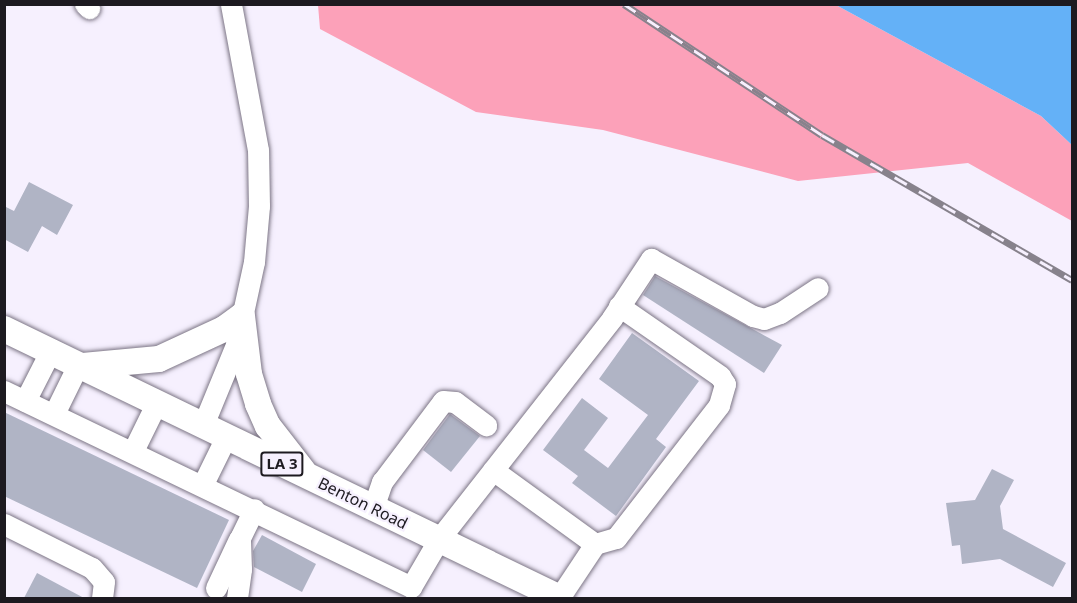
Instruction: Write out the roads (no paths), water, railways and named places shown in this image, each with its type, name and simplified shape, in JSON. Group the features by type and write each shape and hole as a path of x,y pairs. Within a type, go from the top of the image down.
{"main road":[{"path":"78,366 159,359 224,329 242,315"},
{"path":"242,315 249,374 258,404 268,426 306,475"},
{"name":"Benton Road","path":"4,330 559,598"}],"street":[{"path":"202,425 236,345 254,262 260,206 258,150 248,81 231,4"},
{"path":"4,391 254,509 409,593 439,539 619,306 651,259 753,316 764,319 780,313 818,288"},
{"path":"559,598 595,544 616,538 725,392 720,376 619,306"},
{"path":"25,401 50,352"},
{"path":"54,414 78,366"},
{"path":"373,508 382,482 443,401 456,402 486,425"},
{"path":"134,451 156,404"},
{"path":"203,484 226,437"},
{"path":"493,470 595,544"},
{"path":"216,588 254,509"},
{"path":"4,524 92,568 104,582 102,598"},
{"path":"237,598 242,569 240,538"}],"water":[{"path":"836,5 1072,5 1072,145 1041,116"}],"railway":[{"path":"624,4 822,135 1072,280"}]}
